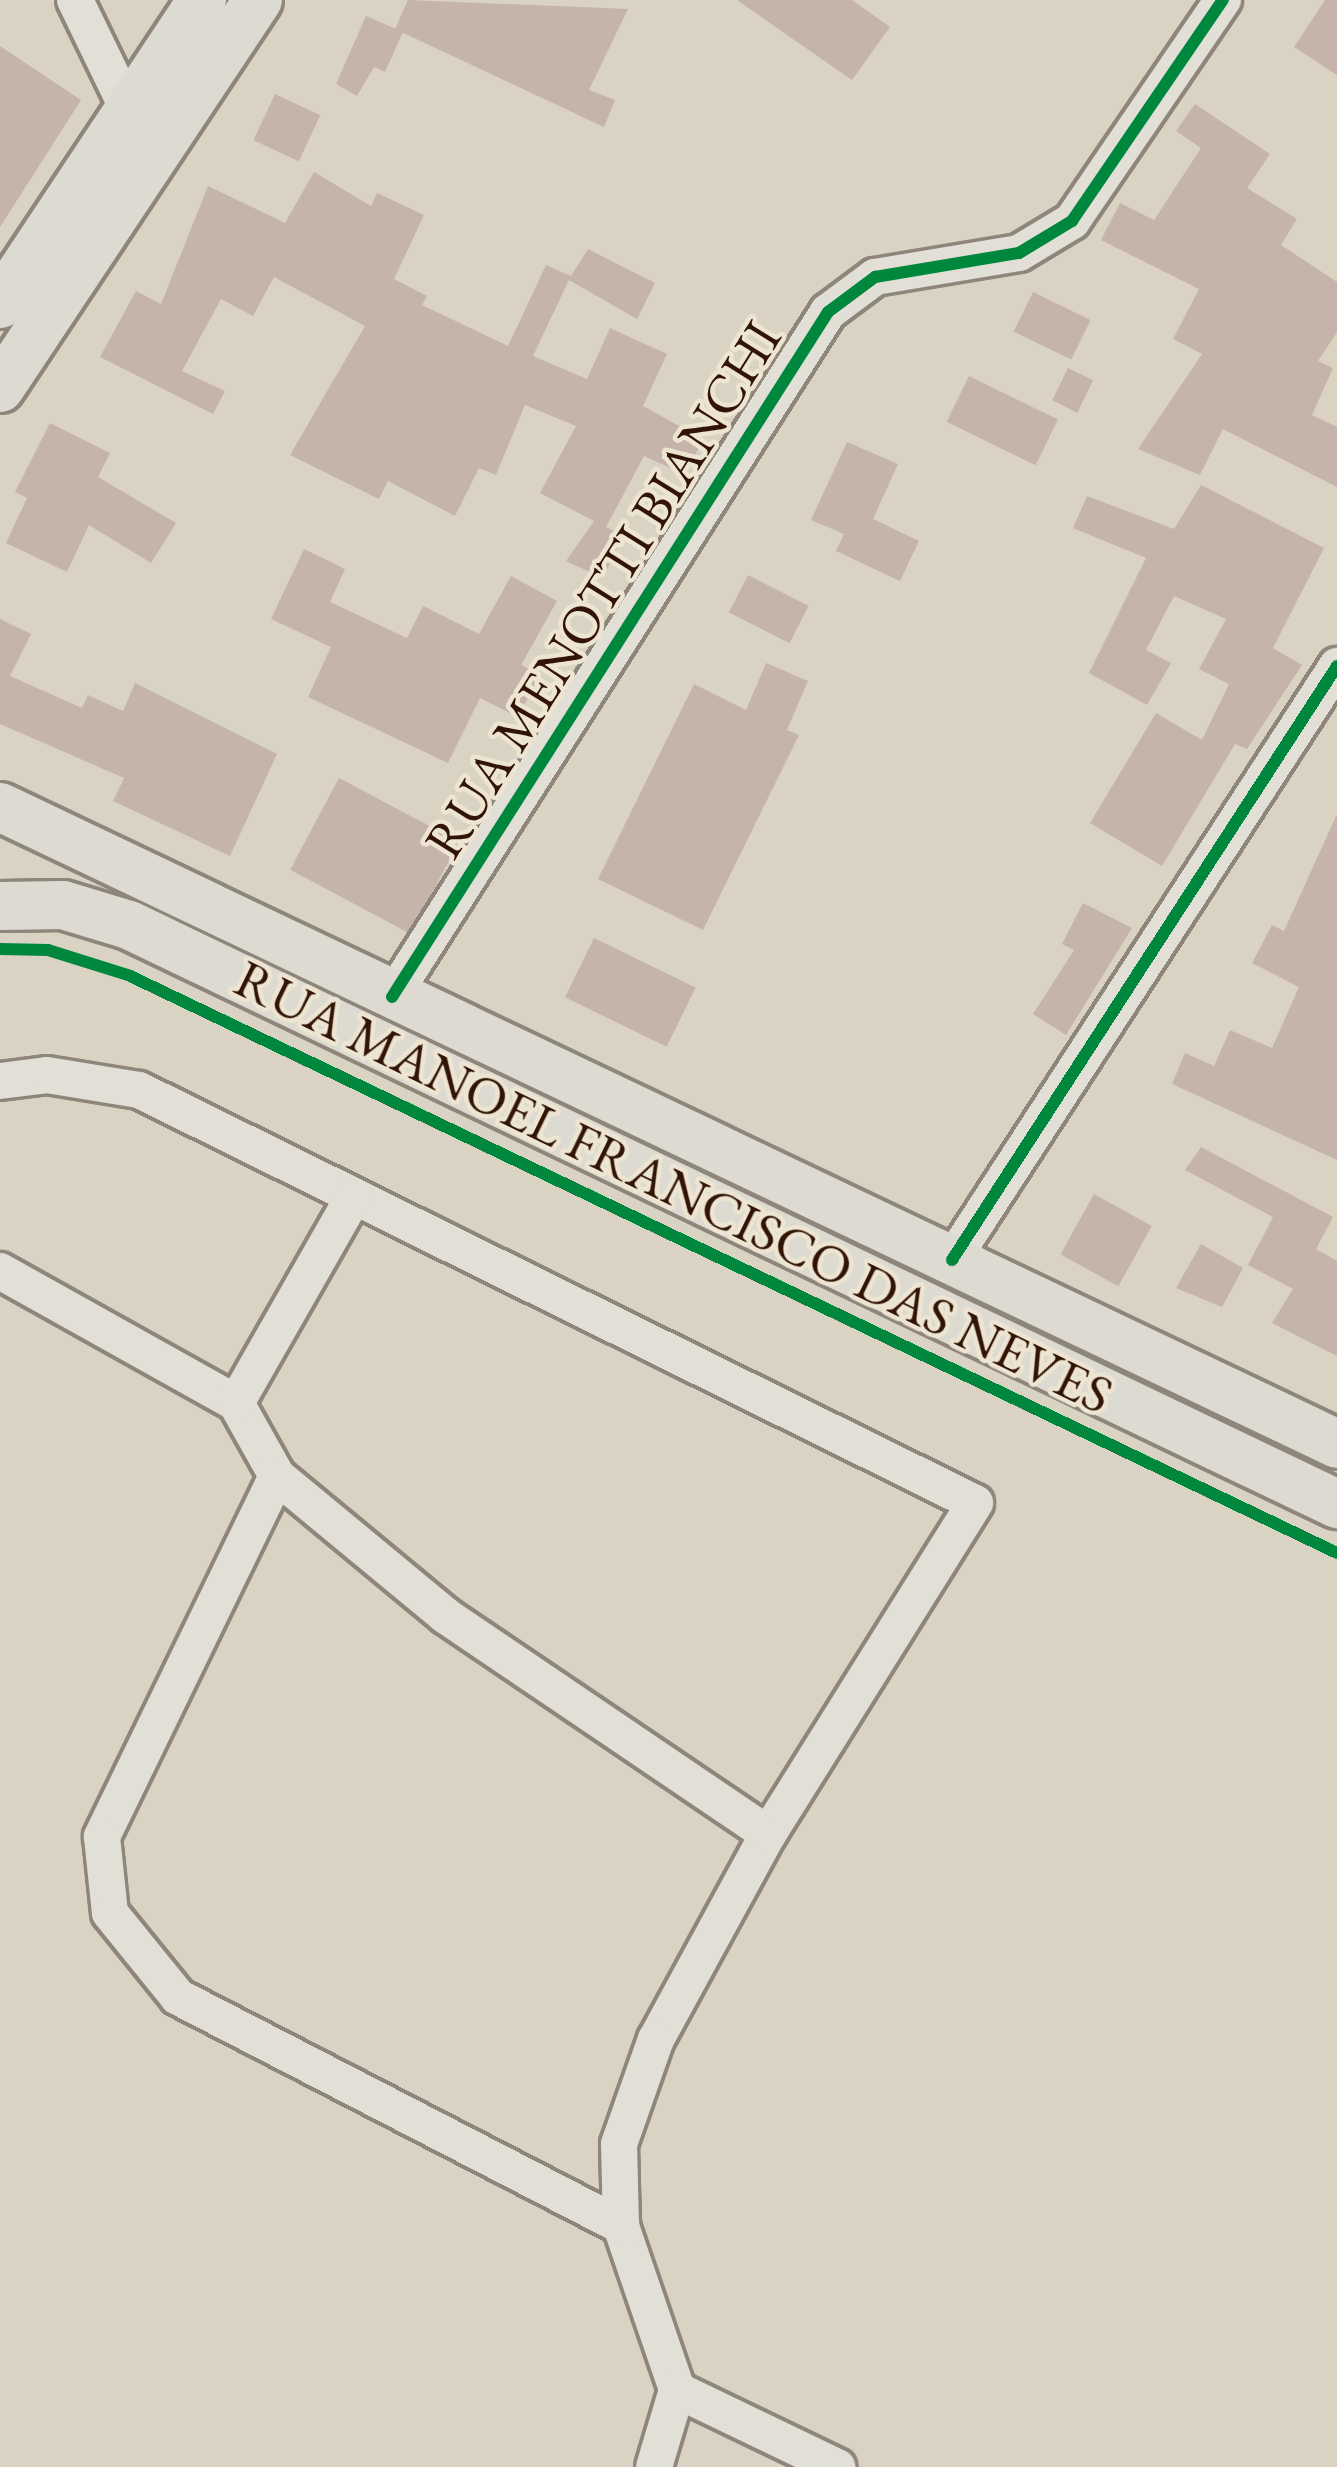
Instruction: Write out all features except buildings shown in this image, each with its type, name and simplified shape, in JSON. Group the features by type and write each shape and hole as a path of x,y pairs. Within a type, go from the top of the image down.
{"main road":[{"path":"0,304 125,103 202,0"},
{"path":"0,388 258,0"},
{"name":"RUA MANOEL FRANCISCO DAS NEVES","path":"0,807 1337,1444"},
{"name":"RUA MANOEL FRANCISCO DAS NEVES","path":"0,906 63,905 129,925 1337,1504"}],"street":[{"path":"75,0 125,103"},
{"name":"RUA MENOTTI BIANCHI","path":"392,997 828,311 875,278 1019,253 1072,220 1223,0"},
{"path":"952,1260 1337,666"},
{"path":"0,1081 46,1075 139,1090 975,1503 768,1834 656,2039 620,2144 621,2226 677,2390 654,2467"},
{"path":"236,1402 354,1196"},
{"path":"0,1271 236,1402 277,1476 446,1616 768,1834"},
{"path":"277,1476 102,1837 110,1913 178,1997 621,2226"},
{"path":"677,2390 837,2467"}],"cycle path":[{"path":"392,997 828,312 875,277 1019,253 1072,221 1223,0"},
{"path":"952,1260 1337,666"},
{"path":"0,949 48,950 128,975 1337,1553"}]}
